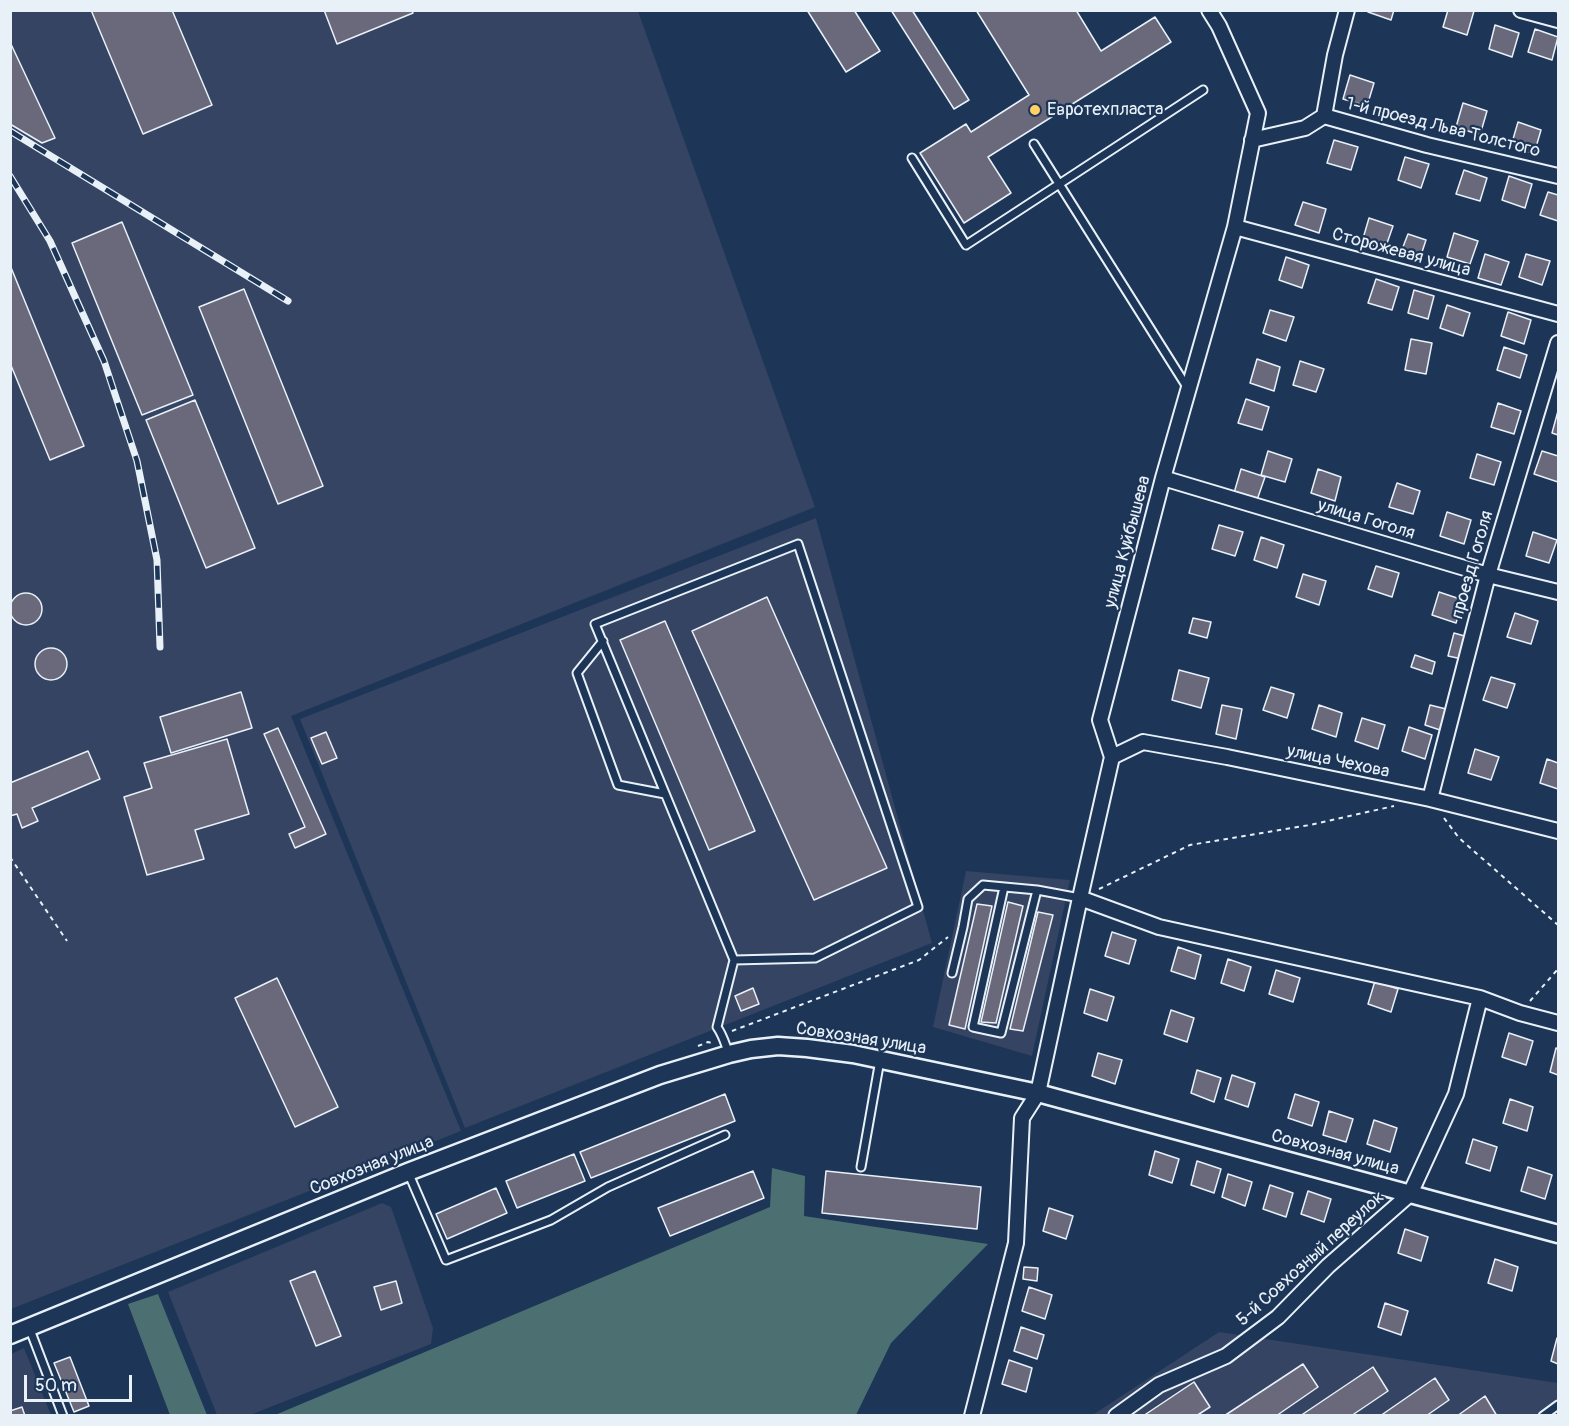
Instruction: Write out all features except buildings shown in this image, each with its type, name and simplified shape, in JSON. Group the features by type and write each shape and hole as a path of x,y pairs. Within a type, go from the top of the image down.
{"street":[{"name":"улица Куйбышева","path":"1112,757 1100,720 1163,478 1235,226 1258,113 1219,26 1209,10"},
{"path":"1324,116 1335,55 1347,10"},
{"path":"1521,10 1558,20"},
{"name":"1-й проезд Льва Толстого","path":"1252,140 1305,128 1324,116 1427,145 1558,176"},
{"name":"Сторожевая улица","path":"1235,226 1558,314"},
{"name":"проезд Гоголя","path":"1430,799 1488,575 1558,343"},
{"name":"улица Гоголя","path":"1163,478 1488,575 1558,592"},
{"name":"улица Чехова","path":"1112,757 1143,741 1430,799 1558,831"},
{"path":"972,1416 1016,1243 1022,1118 1038,1093 1112,757"},
{"path":"1080,898 1159,927 1480,998 1520,1013 1558,1023"},
{"name":"5-й Совхозный переулок","path":"1116,1416 1159,1385 1226,1356 1278,1317 1328,1266 1410,1194 1456,1094 1480,998"},
{"name":"Совхозная улица","path":"10,1335 408,1172 660,1075 729,1054 778,1046 807,1048 880,1060 1038,1093 1558,1234"}],"lane":[{"path":"912,158 966,245 1203,90"},
{"path":"1034,144 1189,389"},
{"path":"729,1054 717,1027 734,960 595,624 798,544 918,907 815,958 734,960"},
{"path":"603,641 577,673 618,785 665,794"},
{"path":"952,973 968,899 983,885 1037,890 1080,898"},
{"path":"1004,887 973,1027 1001,1033 1037,890"},
{"path":"861,1167 880,1060"},
{"path":"408,1172 446,1260 551,1220 608,1187 725,1135"},
{"path":"29,1327 63,1416"},
{"path":"1544,1416 1558,1405"}],"path":[{"path":"1430,799 1459,838 1558,925"},
{"path":"1080,898 1190,845 1310,825 1397,806"},
{"path":"10,857 67,941"},
{"path":"722,1034 919,960 963,927"},
{"path":"1520,1013 1558,969"}],"shaded area":[{"path":"11,11 638,11 815,507 291,716 461,1131 11,1309"},
{"path":"816,518 932,943 465,1128 300,719"},
{"path":"966,871 1070,880 1032,1056 933,1027"},
{"path":"382,1203 391,1207 433,1328 431,1344 250,1415 217,1415 168,1292"},
{"path":"1219,1332 1558,1383 1558,1415 1091,1416"},
{"path":"24,1348 51,1415 11,1416 11,1354"}],"green space":[{"path":"772,1168 805,1176 804,1216 988,1244 891,1343 856,1415 275,1415 770,1207"},
{"path":"158,1294 207,1415 170,1415 128,1304"}],"railway":[{"path":"10,131 288,301"},
{"path":"10,176 50,241 104,361 137,461 157,560 160,647"}],"place":[{"name":"Евротехпласта","path":"1035,110"}]}
